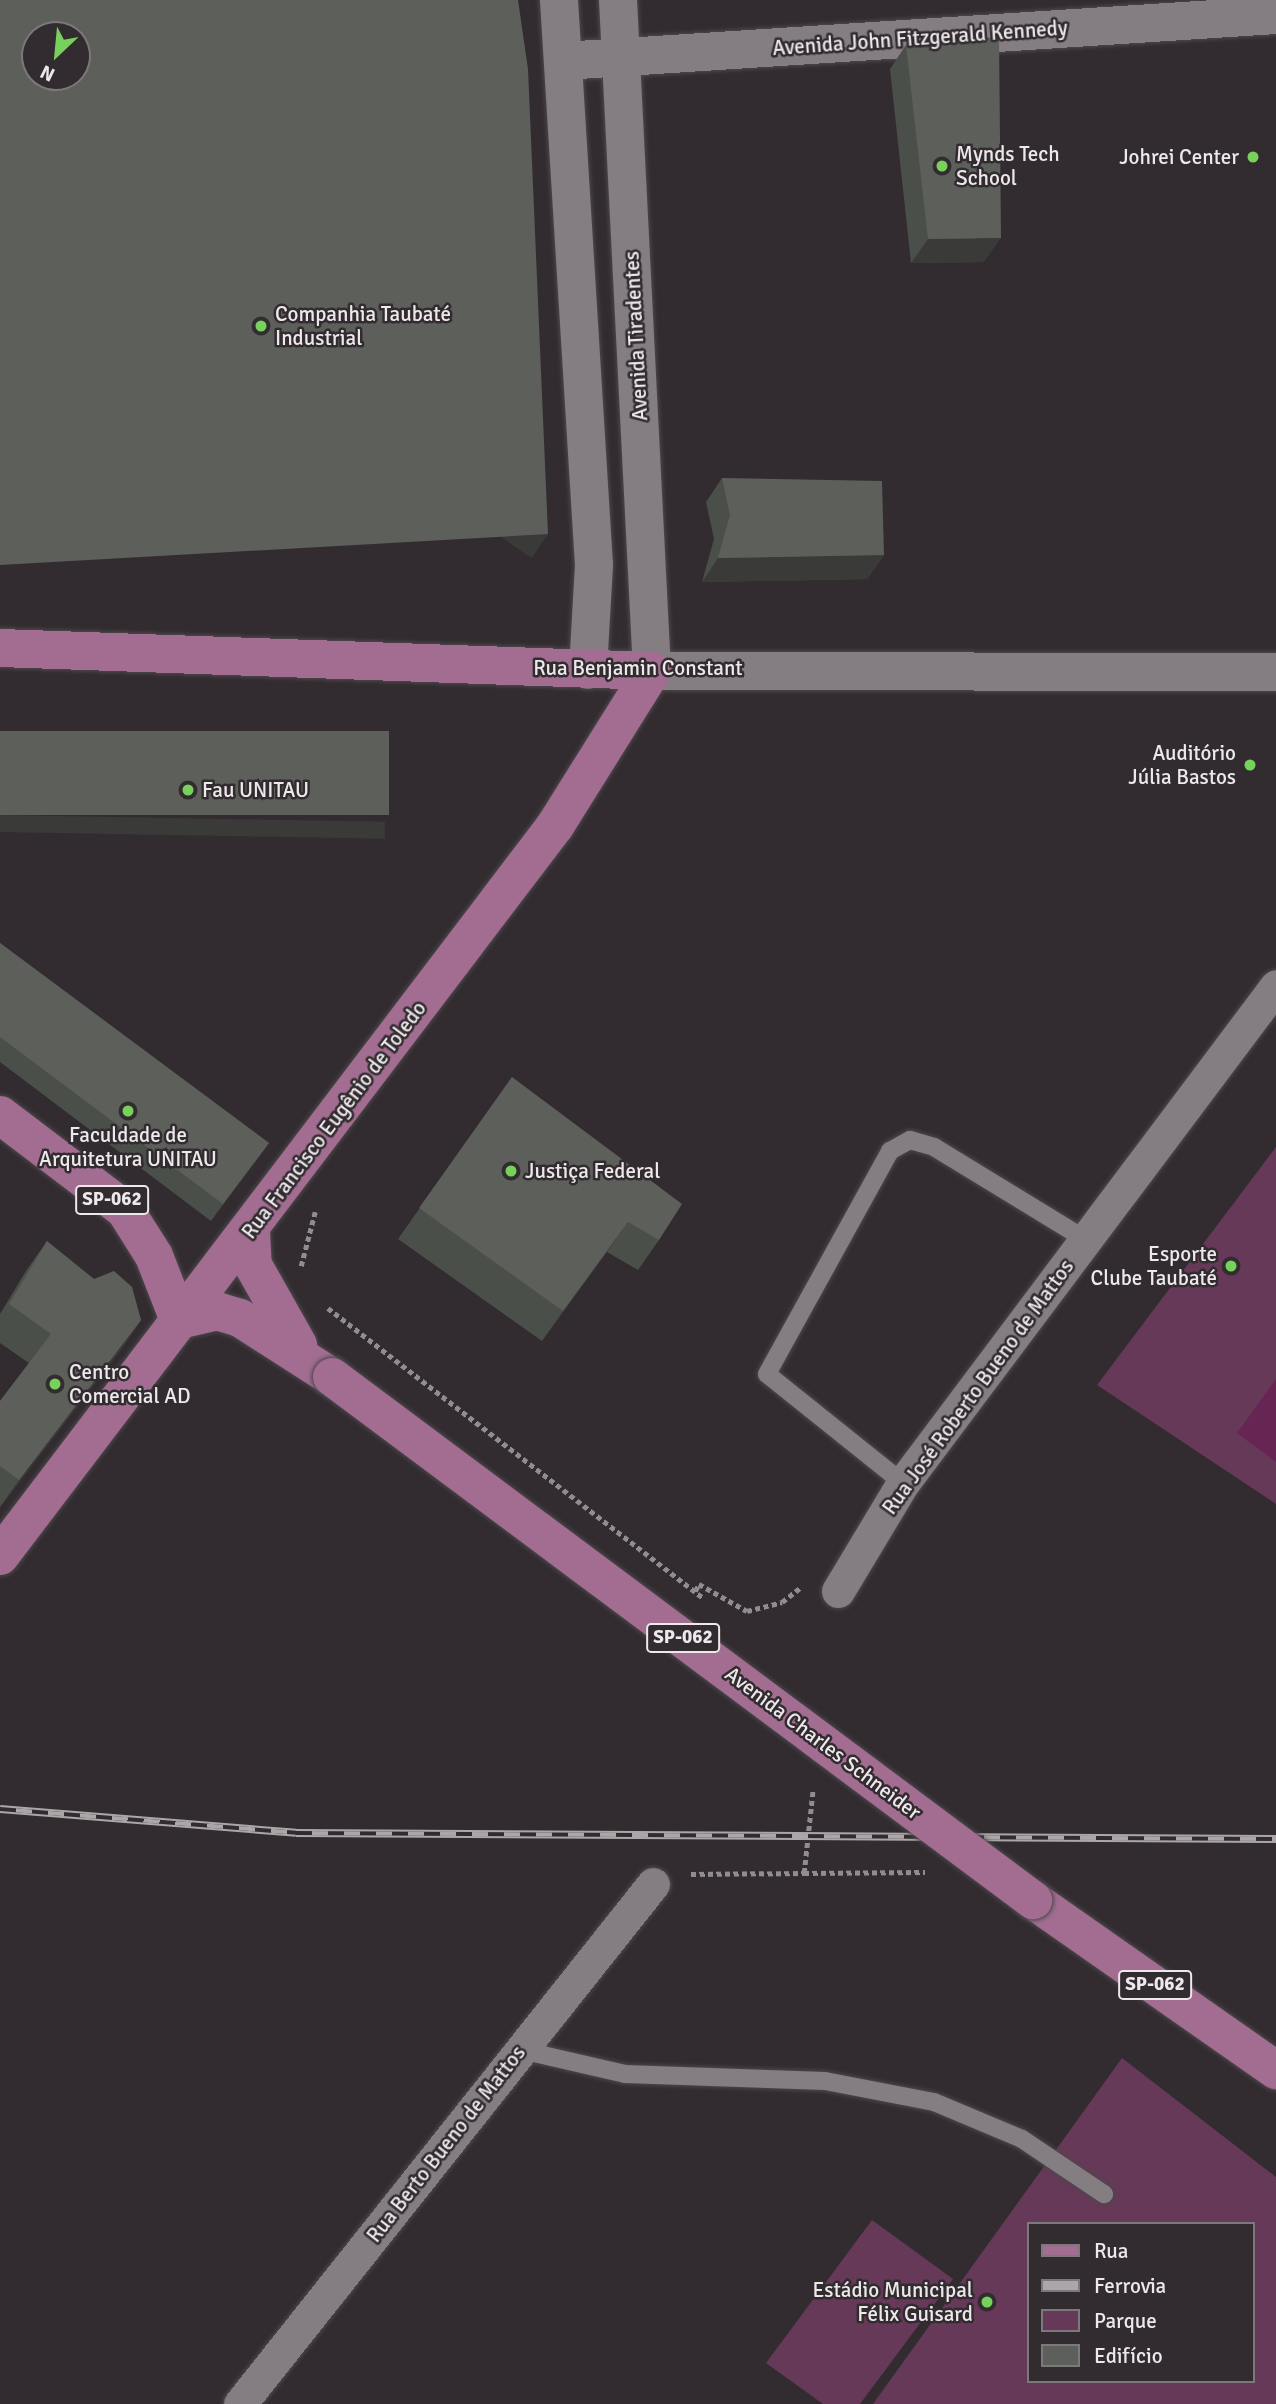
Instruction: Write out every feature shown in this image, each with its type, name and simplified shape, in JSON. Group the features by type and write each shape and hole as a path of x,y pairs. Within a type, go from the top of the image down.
{"main road":[{"path":"559,0 594,565 588,670 609,736"},
{"name":"Avenida Tiradentes","path":"618,0 652,671"},
{"name":"Avenida John Fitzgerald Kennedy","path":"563,61 1276,15"},
{"name":"Rua Benjamin Constant","path":"0,648 588,670 1276,671"},
{"name":"Rua Francisco Eugênio de Toledo","path":"0,1556 179,1320 251,1231 555,825 652,671"},
{"name":"SP-062","path":"0,1115 125,1210 154,1256 179,1320"},
{"name":"Avenida Charles Schneider","path":"251,1231 253,1265 267,1300 320,1368"},
{"name":"Avenida Charles Schneider","path":"179,1320 217,1311 240,1318 320,1368 943,1834 1276,2070"}],"street":[{"name":"Rua José Roberto Bueno de Mattos","path":"838,1591 903,1483 1276,986"},
{"name":"Rua Berto Bueno de Mattos","path":"240,2404 653,1884"}],"lane":[{"path":"903,1483 767,1374 890,1151 910,1140 934,1147 1085,1239"},
{"path":"521,2050 625,2074 825,2081 934,2102 1022,2139 1104,2194"}],"path":[{"path":"284,1187 317,1214 306,1233 305,1277"},
{"path":"323,1303 711,1604"},
{"path":"695,1591 699,1584 747,1611 782,1602 812,1580 838,1591"},
{"path":"653,1884 711,1870 804,1873 815,1775"}],"green space":[{"name":"Esporte Clube Taubaté","path":"1276,1147 1276,1504 1097,1385"},
{"name":"Estádio Municipal Félix Guisard","path":"1122,2058 1276,2177 1276,2404 873,2404"},
{"path":"872,2220 953,2279 860,2404 823,2404 766,2363"}],"shaded area":[{"path":"1276,1379 1276,1462 1237,1433"}],"building":[{"name":"Companhia Taubaté Industrial","path":"0,0 518,0 528,69 548,534 0,565"},
{"name":"Mynds Tech School","path":"999,37 1001,238 928,239 906,45"},
{"path":"722,478 882,481 884,555 718,558 730,515"},
{"name":"Fau UNITAU","path":"0,731 389,731 389,815 0,815"},
{"name":"Faculdade de Arquitetura UNITAU","path":"0,943 269,1143 223,1204 0,1037"},
{"name":"Justiça Federal","path":"512,1077 682,1204 659,1240 628,1222 563,1311 419,1208"},
{"name":"Centro Comercial AD","path":"47,1241 94,1279 114,1271 132,1287 141,1320 19,1480 0,1466 0,1401 51,1334 9,1304"}],"railway":[{"path":"0,1809 296,1833 1276,1839"}],"place":[{"name":"Johrei Center","path":"1253,157"},
{"name":"Mynds Tech School","path":"942,166"},
{"name":"Companhia Taubaté Industrial","path":"261,326"},
{"name":"Auditório Júlia Bastos","path":"1250,765"},
{"name":"Fau UNITAU","path":"188,790"},
{"name":"Faculdade de Arquitetura UNITAU","path":"128,1111"},
{"name":"Justiça Federal","path":"511,1171"},
{"name":"Esporte Clube Taubaté","path":"1231,1266"},
{"name":"Centro Comercial AD","path":"55,1384"},
{"name":"Estádio Municipal Félix Guisard","path":"987,2302"}]}
